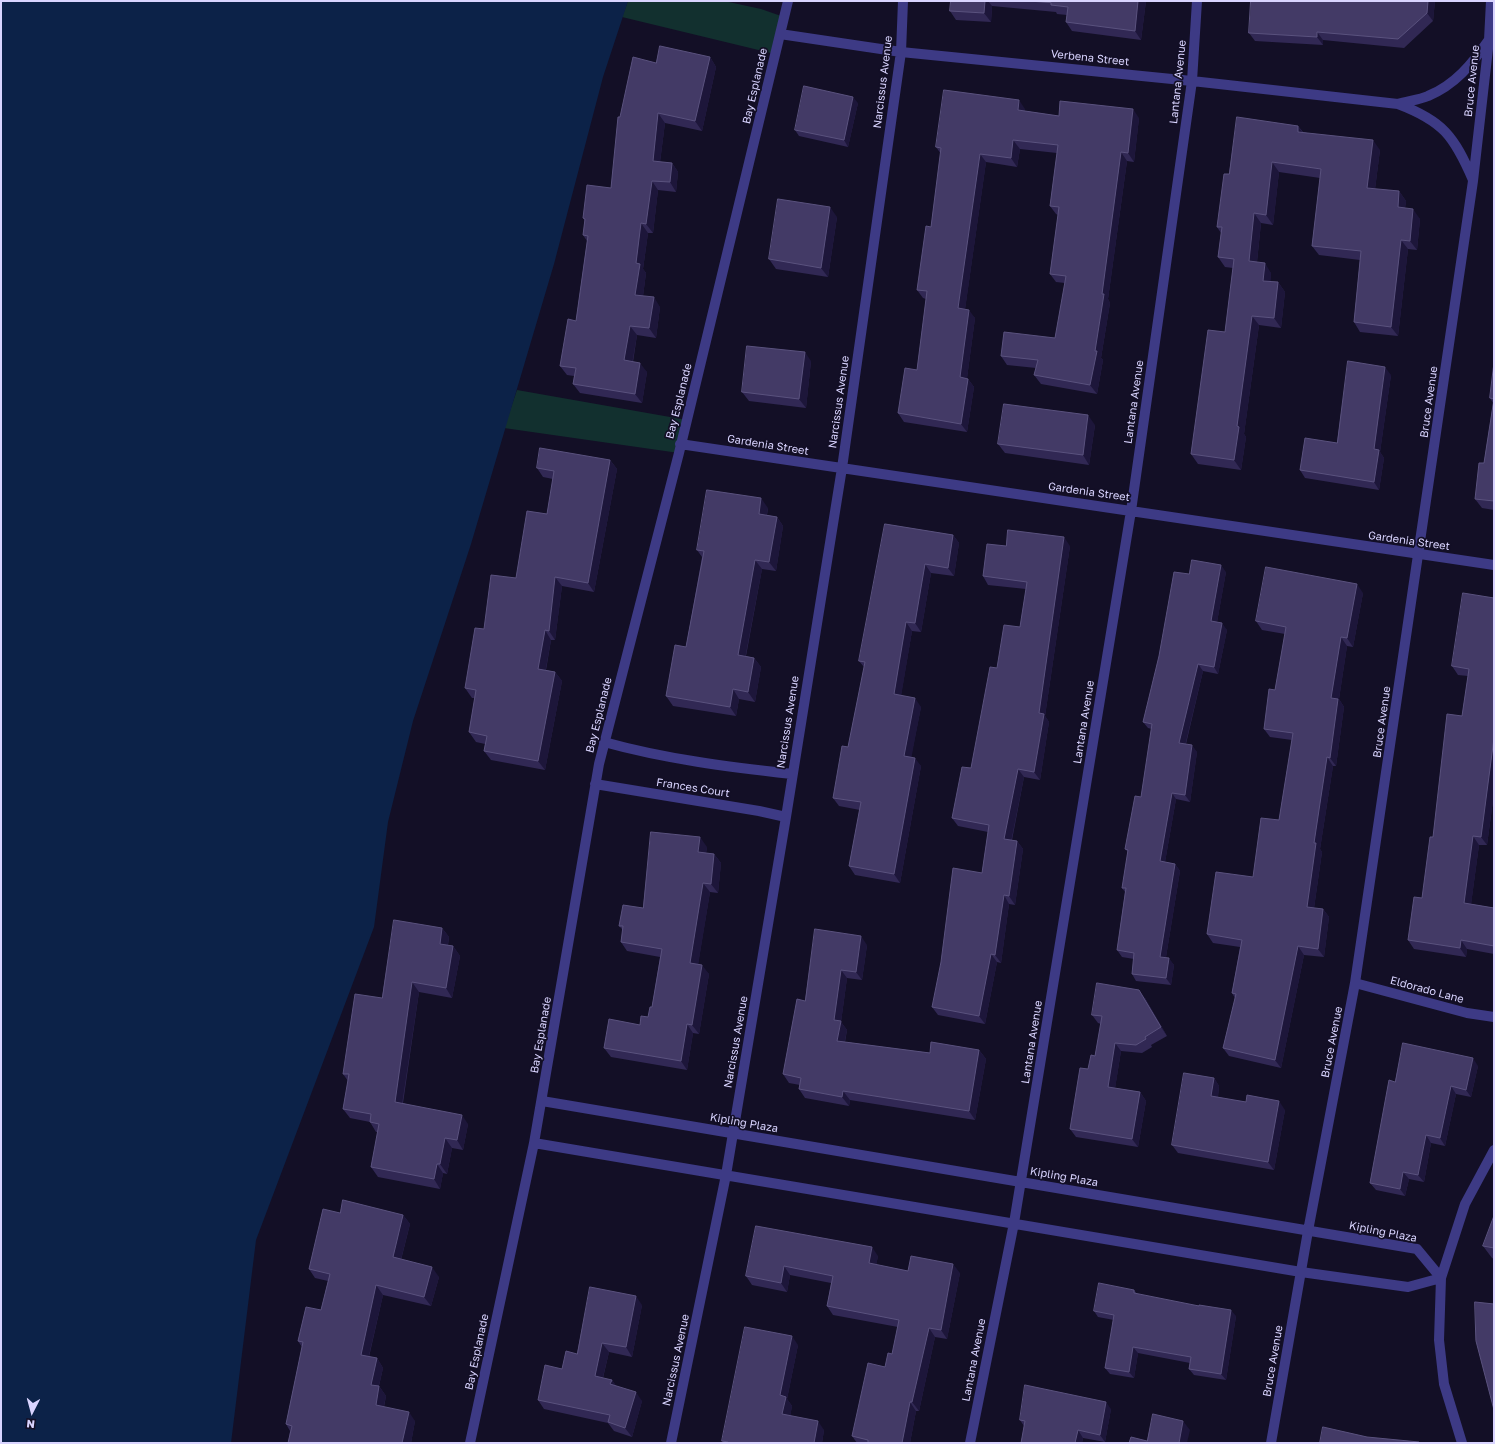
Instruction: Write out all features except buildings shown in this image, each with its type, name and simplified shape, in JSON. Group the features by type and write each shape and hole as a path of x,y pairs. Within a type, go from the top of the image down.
{"street":[{"name":"Bay Esplanade","path":"470,1443 534,1143 595,784 604,742 680,444 788,1"},
{"name":"Narcissus Avenue","path":"671,1443 726,1175 786,817 842,468 901,52 903,1"},
{"name":"Lantana Avenue","path":"970,1443 1014,1223 1131,511 1192,81 1196,1"},
{"name":"Bruce Avenue","path":"1272,1443 1308,1231 1355,983 1473,182 1489,40 1491,1"},
{"name":"Verbena Street","path":"780,34 901,52 1192,81 1398,104 1422,113 1445,129 1461,153 1473,182"},
{"name":"Verbena Street","path":"1398,104 1428,96 1449,84 1471,66 1489,40"},
{"name":"Gardenia Street","path":"680,444 1494,565"},
{"path":"604,742 658,755 792,774"},
{"name":"Frances Court","path":"595,784 759,811 786,817"},
{"name":"Eldorado Lane","path":"1355,983 1467,1013 1494,1017"},
{"name":"Kipling Plaza","path":"542,1101 1417,1249 1442,1278"},
{"path":"534,1143 1301,1272 1408,1287 1442,1278"},
{"path":"1462,1443 1444,1384 1439,1340 1442,1278 1464,1204 1494,1150"}],"green space":[{"path":"628,1 724,1 761,9 784,17 775,54 622,17"},
{"path":"517,390 687,420 679,453 504,428"}],"water":[{"path":"1,1 628,1 603,77 554,264 471,544 413,721 388,822 374,927 256,1240 231,1443 1,1443"}]}
